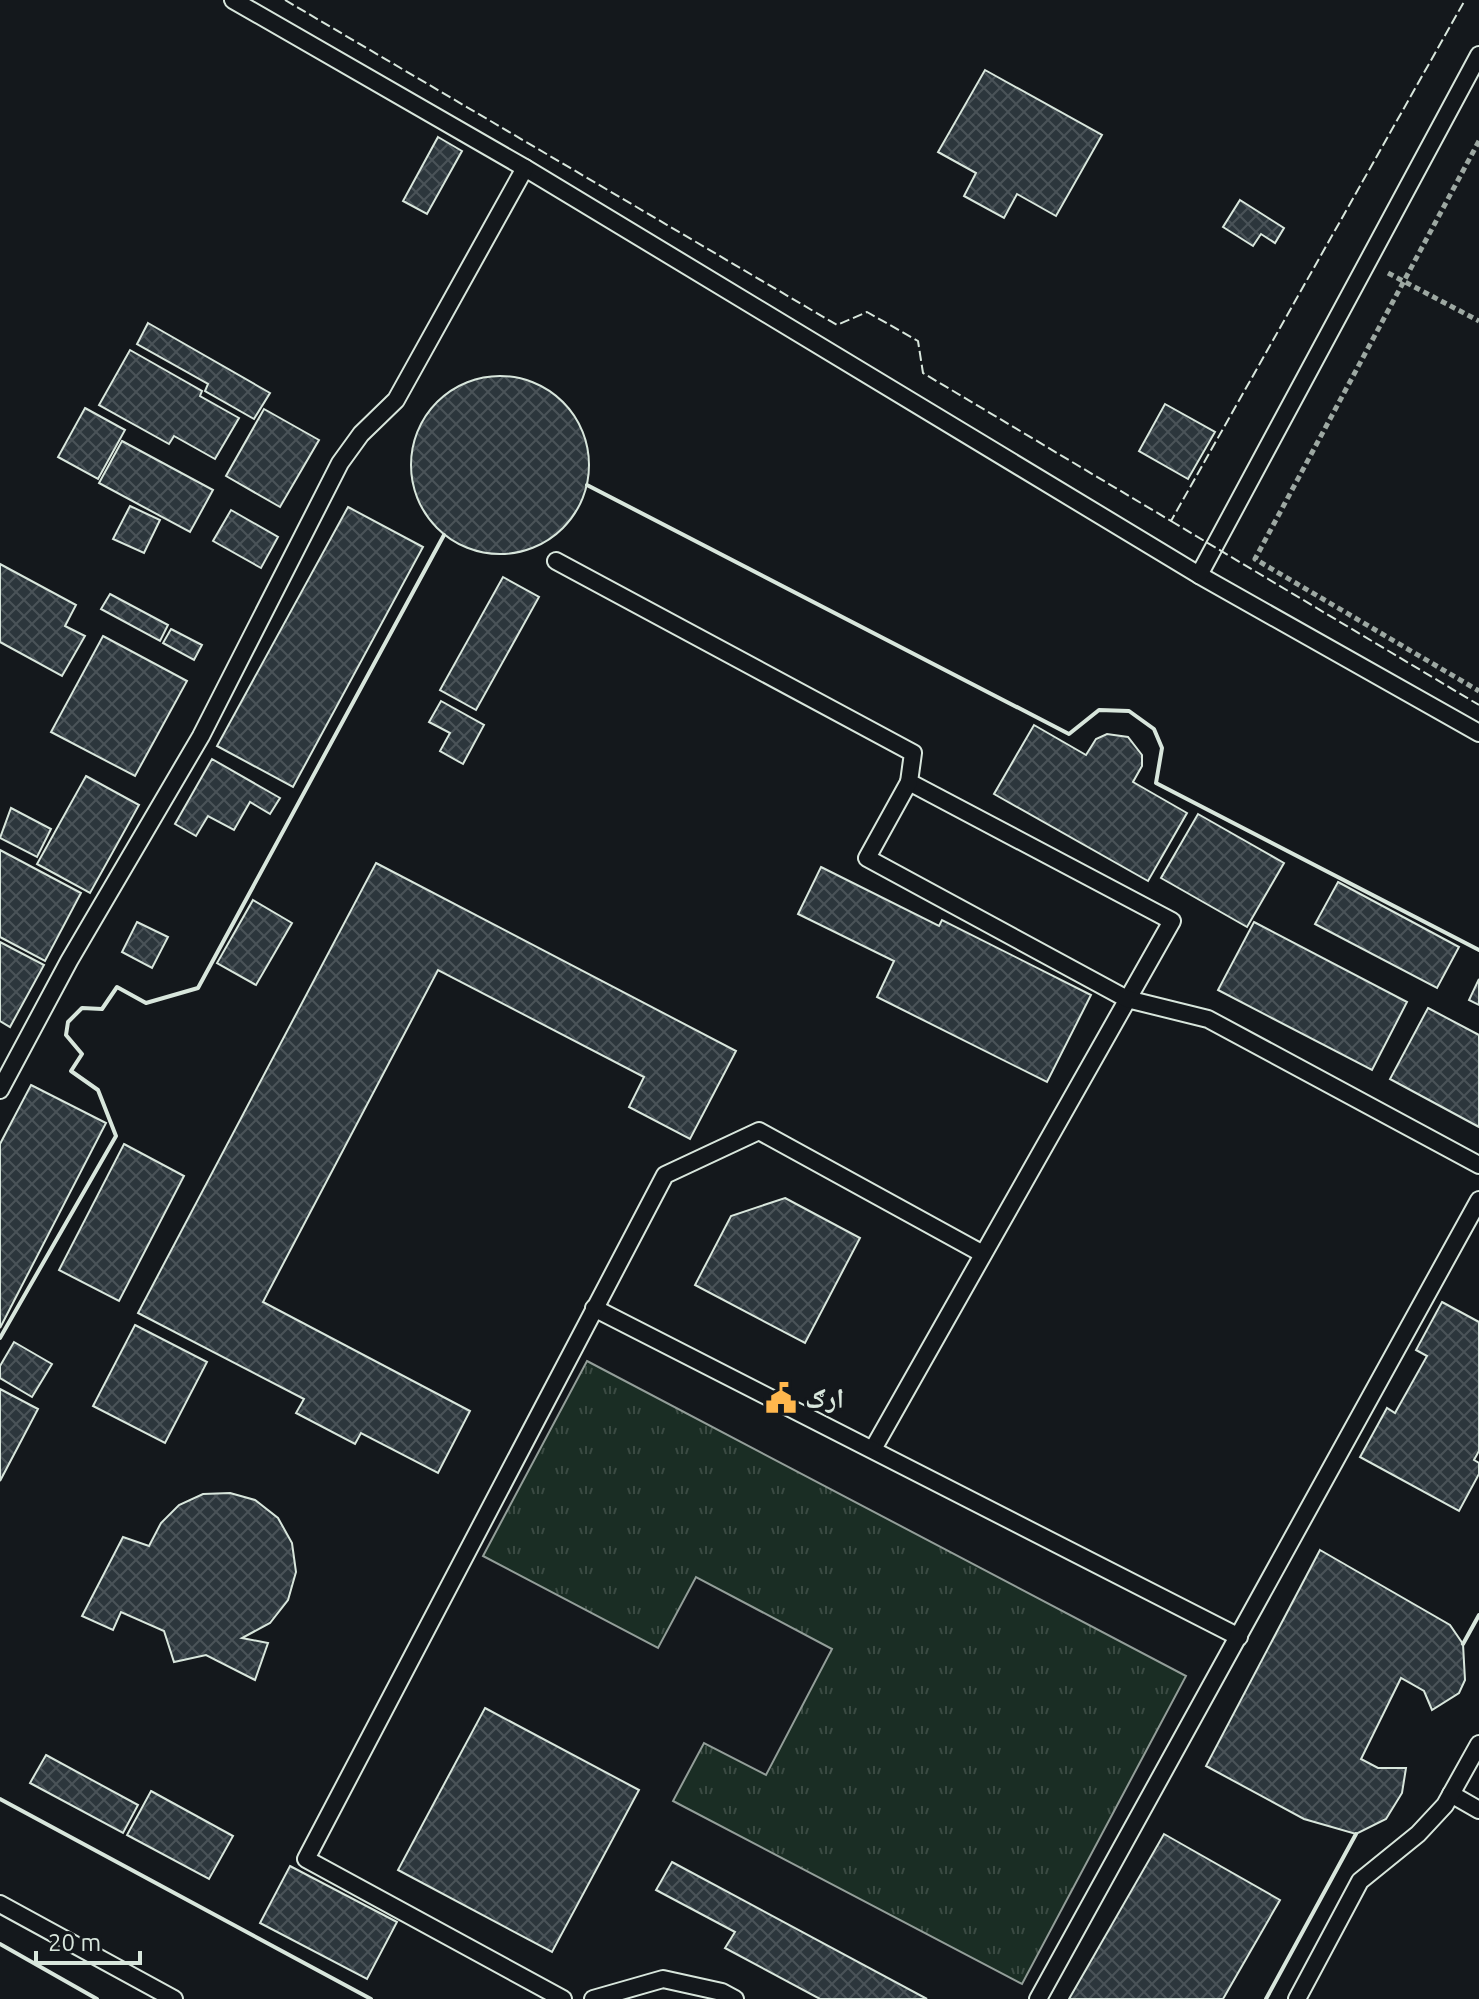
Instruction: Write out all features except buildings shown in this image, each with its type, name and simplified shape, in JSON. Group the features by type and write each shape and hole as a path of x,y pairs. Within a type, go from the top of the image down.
{"lane":[{"path":"233,0 525,168 1199,575 1479,733"},
{"path":"1199,575 1479,55"},
{"path":"0,1090 69,961 208,723 340,463 361,434 396,400 525,168"},
{"path":"556,561 913,753 909,782 867,858 1127,999 1208,1019 1479,1165"},
{"path":"873,1449 1172,921 909,782"},
{"path":"563,1999 306,1859 665,1175 759,1131 983,1254"},
{"path":"1038,1999 1479,1200"},
{"path":"594,1308 1239,1637"},
{"path":"1297,1999 1360,1881 1418,1834 1451,1794 1479,1744"},
{"path":"1451,1794 1479,1810"},
{"path":"0,1904 174,1999"},
{"path":"593,1999 663,1979 722,1992 735,1999"}],"path":[{"path":"1479,141 1255,559 1479,691"},
{"path":"1369,264 1479,321"}],"green space":[{"path":"587,1361 1186,1676 1022,1984 673,1801 704,1743 766,1775 832,1649 696,1577 658,1648 483,1556"}],"fence":[{"path":"285,0 837,325 867,312 918,341 923,373 1171,521 1465,0"},
{"path":"1171,521 1479,705"}],"wall":[{"path":"587,485 1069,734 1099,710 1129,711 1154,729 1162,748 1156,783 1479,950"},
{"path":"0,1338 116,1136 98,1090 71,1071 82,1054 66,1035 68,1022 82,1008 102,1009 117,987 146,1003 198,988 444,535"},
{"path":"1463,1644 1479,1615"},
{"path":"0,1799 371,1999"},
{"path":"1266,1999 1356,1834"},
{"path":"0,1944 97,1999"}],"place":[{"name":"ارګ","path":"781,1398"}]}
